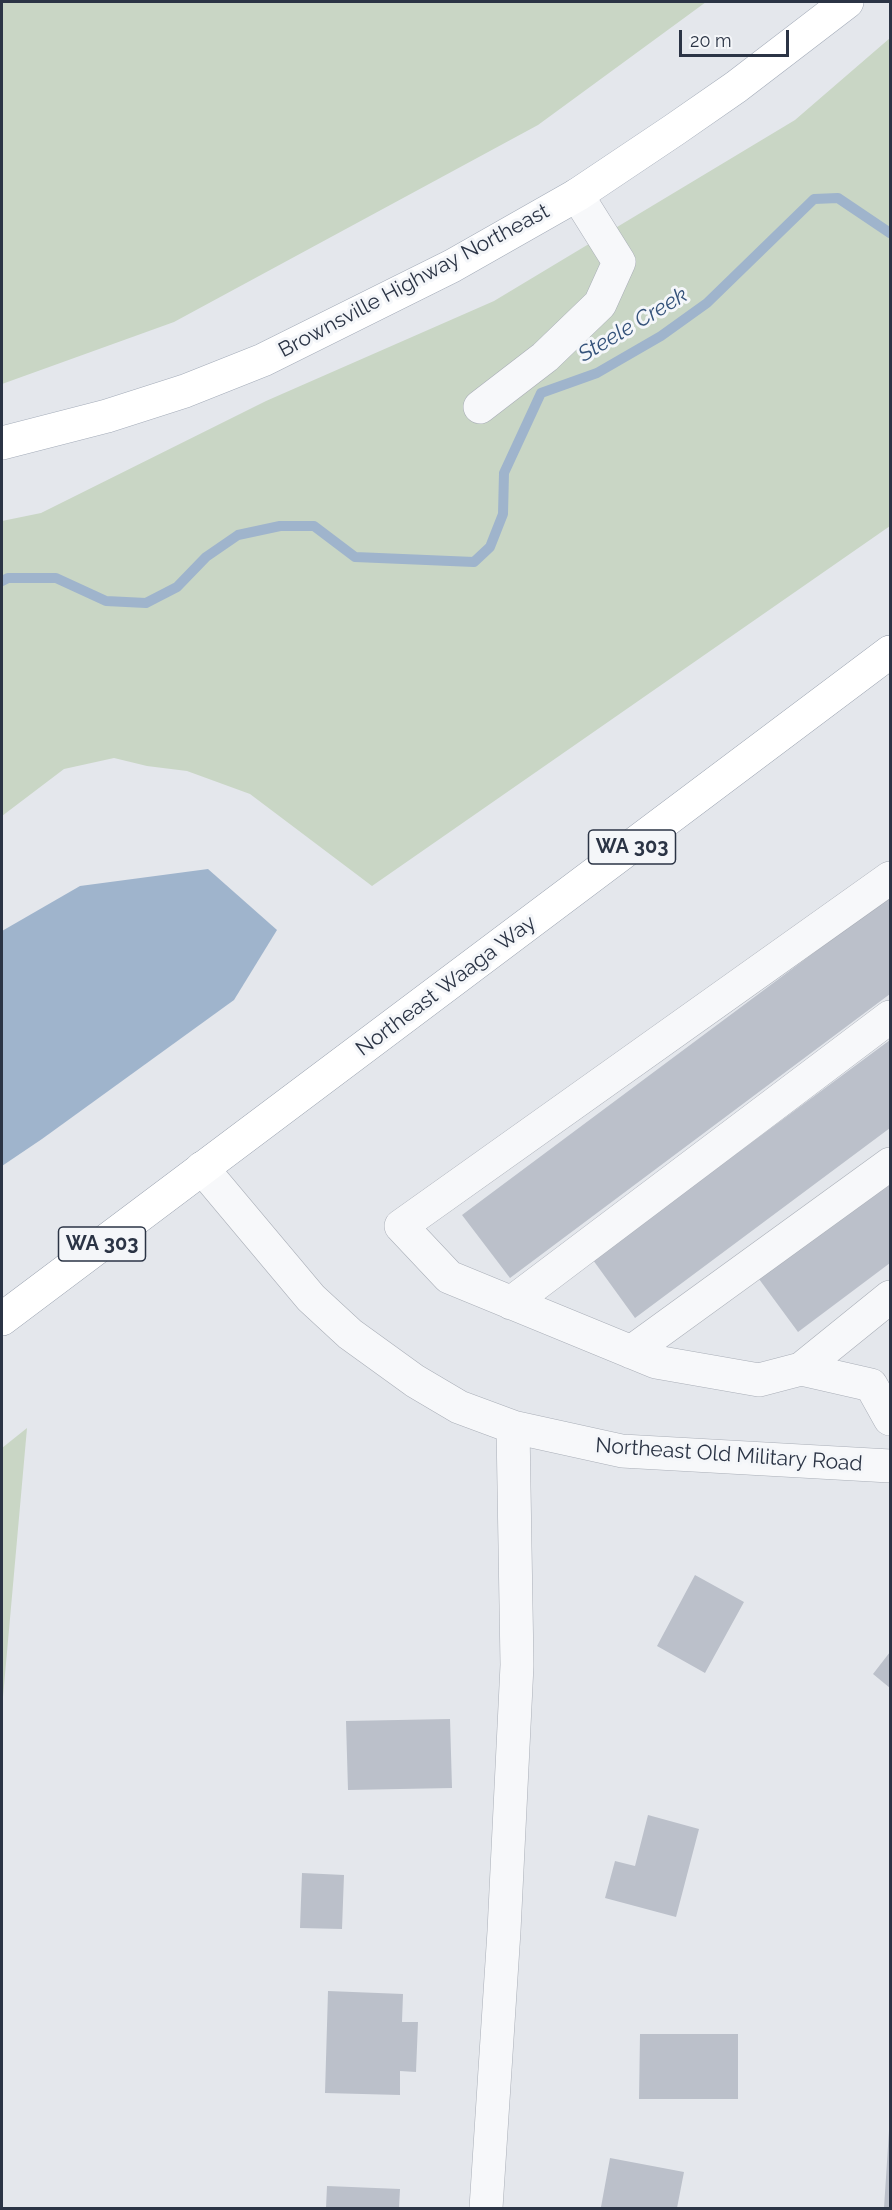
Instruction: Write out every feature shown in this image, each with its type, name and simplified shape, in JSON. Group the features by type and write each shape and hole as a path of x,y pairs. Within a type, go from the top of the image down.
{"main road":[{"name":"Brownsville Highway Northeast","path":"2,443 107,416 185,391 263,360 452,266 577,195 736,87 847,2"},
{"name":"Northeast Waaga Way","path":"2,1319 891,652"}],"street":[{"path":"480,407 545,357 600,304 620,262 577,195"},
{"path":"891,878 401,1226 449,1277 656,1362 759,1380 801,1369 891,1297"},
{"path":"511,1303 891,1017"},
{"path":"631,1352 891,1164"},
{"name":"Northeast Old Military Road","path":"202,1168 311,1299 350,1334 415,1381 459,1407 513,1427 622,1451 891,1466"},
{"path":"801,1369 871,1385 891,1419"},
{"path":"486,2208 504,1931 517,1665 513,1427"}],"green space":[{"path":"2,2 706,2 538,125 174,322 2,384"},
{"path":"890,38 890,526 372,886 250,794 187,771 147,766 114,758 64,769 2,816 2,521 41,513 266,401 494,301 795,120"},
{"path":"27,1428 2,1708 2,1448"}],"water":[{"path":"208,869 277,930 234,1000 2,1166 2,931 80,886"}],"building":[{"path":"890,896 890,994 510,1278 462,1215"},
{"path":"890,1040 890,1128 635,1318 593,1260"},
{"path":"890,1179 890,1263 798,1332 759,1279"},
{"path":"695,1575 744,1602 705,1673 657,1646"},
{"path":"890,1652 890,1688 873,1674"},
{"path":"450,1719 452,1788 348,1790 346,1721"},
{"path":"648,1815 699,1829 676,1917 605,1898 615,1861 635,1866"},
{"path":"302,1873 344,1875 342,1929 300,1928"},
{"path":"328,1991 403,1994 402,2022 418,2022 416,2072 400,2071 400,2095 325,2093"},
{"path":"640,2034 738,2034 738,2099 639,2099"},
{"path":"889,2131 890,2208 884,2208"},
{"path":"610,2158 684,2172 677,2208 601,2207"},
{"path":"327,2186 400,2189 399,2208 326,2208"}],"waterway":[{"name":"Steele Creek","path":"2,581 8,578 56,578 106,601 146,603 177,587 206,557 238,535 280,526 314,526 355,557 474,562 490,547 503,514 504,473 541,393 597,373 661,336 707,303 814,199 838,198 890,233"}]}
